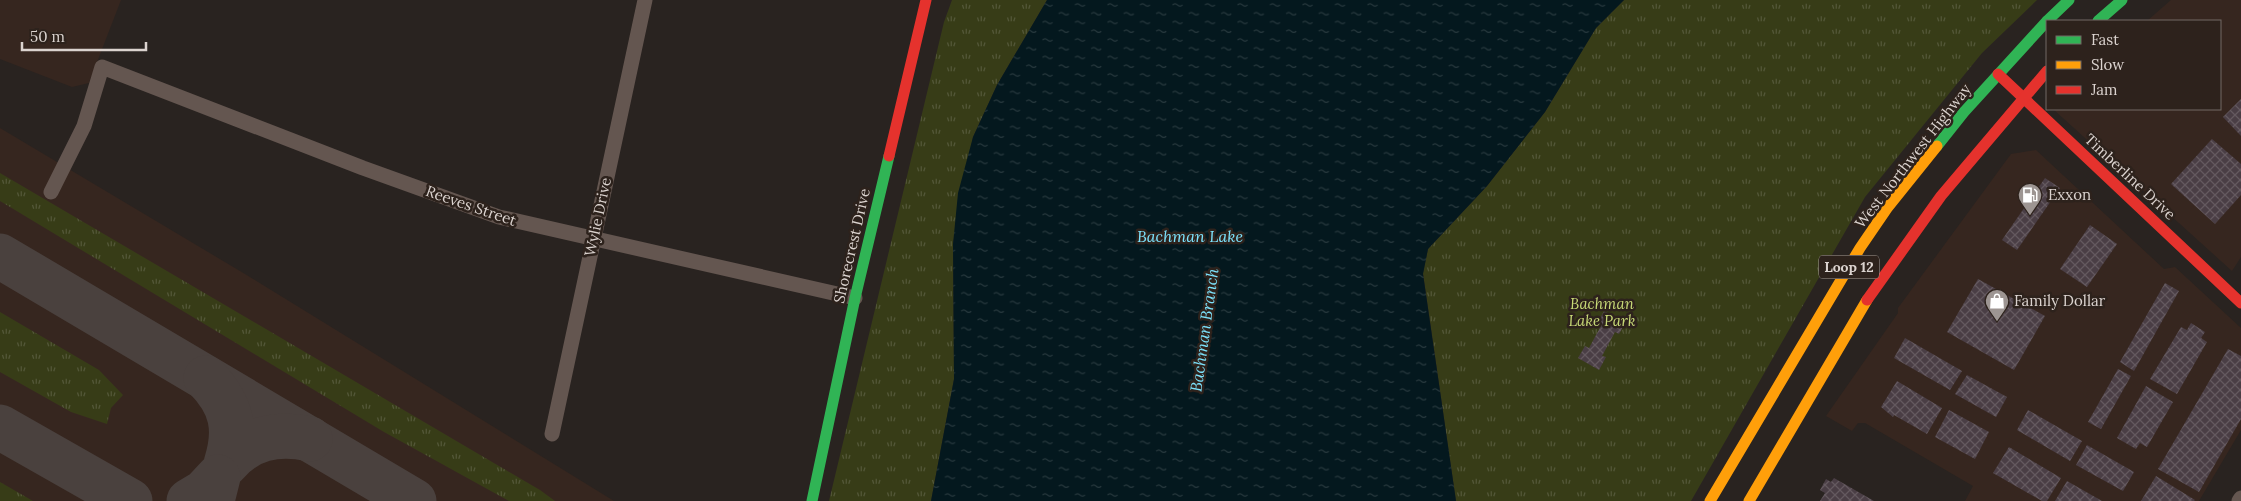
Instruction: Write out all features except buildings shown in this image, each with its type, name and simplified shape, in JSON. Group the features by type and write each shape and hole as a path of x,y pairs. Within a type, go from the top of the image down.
{"main road":[{"name":"Shorecrest Drive","path":"812,501 855,298 926,0"},
{"name":"West Northwest Highway","path":"2048,20 2069,0"},
{"path":"2099,20 2122,0"},
{"name":"West Northwest Highway","path":"1710,501 1860,248 1888,207 1932,150 2046,22"},
{"name":"Loop 12","path":"1749,501 1860,308 1941,196 2046,73"},
{"name":"Timberline Drive","path":"1998,74 2241,303"},
{"path":"1819,340 1838,304 1860,248"},
{"path":"1809,372 1809,380 1813,389"}],"street":[{"name":"Wylie Drive","path":"552,434 645,0"},
{"name":"Reeves Street","path":"51,192 84,126 102,67 363,168 499,217 855,298"}],"shaded area":[{"path":"0,0 121,0 89,83 72,87 0,59"},
{"path":"2171,0 2241,0 2241,257 2232,271 2054,110 2221,110 2221,20 2148,20"},
{"path":"0,128 245,274 614,501 0,501"},
{"path":"2036,150 2164,269 2175,267 2241,328 2241,430 2199,501 1965,501 1973,486 1865,423 1858,423 1852,431 1826,416 1898,313 1898,308 2011,154"}],"green space":[{"path":"952,0 1047,0 997,85 973,137 953,244 954,379 931,501 829,501 944,22"},
{"name":"Bachman Lake Park","path":"1624,0 2037,0 1982,53 1865,197 1691,501 1456,501 1423,273 1428,249 1487,186 1545,112 1596,28"},
{"path":"0,173 540,490 555,501 509,501 384,432 0,201"},
{"path":"0,312 99,370 123,395 111,408 107,424 71,412 0,372"},
{"path":"0,482 33,501 0,501"}],"water":[{"name":"Bachman Lake","path":"1047,0 1624,0 1596,28 1545,112 1487,186 1428,249 1423,274 1456,501 931,501 954,379 953,244 958,193 973,137 997,85"}],"taxiway":[{"path":"0,256 414,501"},
{"path":"206,378 222,398 230,418 231,440 226,464 244,448 264,439 286,436 310,439"},
{"path":"0,427 130,501"},
{"path":"189,501 204,492 218,477 212,501"}],"traffic: fast":[{"path":"2048,20 2069,0"},
{"path":"2099,20 2122,0"},
{"path":"1937,146 1964,112 2046,22"},
{"path":"812,501 855,298 889,156"}],"traffic: slow":[{"path":"1710,501 1860,248 1888,207 1937,146"},
{"path":"1749,501 1867,300"}],"traffic: jam":[{"path":"889,156 926,0"},
{"path":"1867,300 1941,196 2046,72"},
{"path":"1998,74 2241,303"}],"place":[{"name":"Exxon","path":"2030,216"},
{"name":"Family Dollar","path":"1997,322"}],"water label":[{"name":"Bachman Branch","path":"1204,330"}]}
